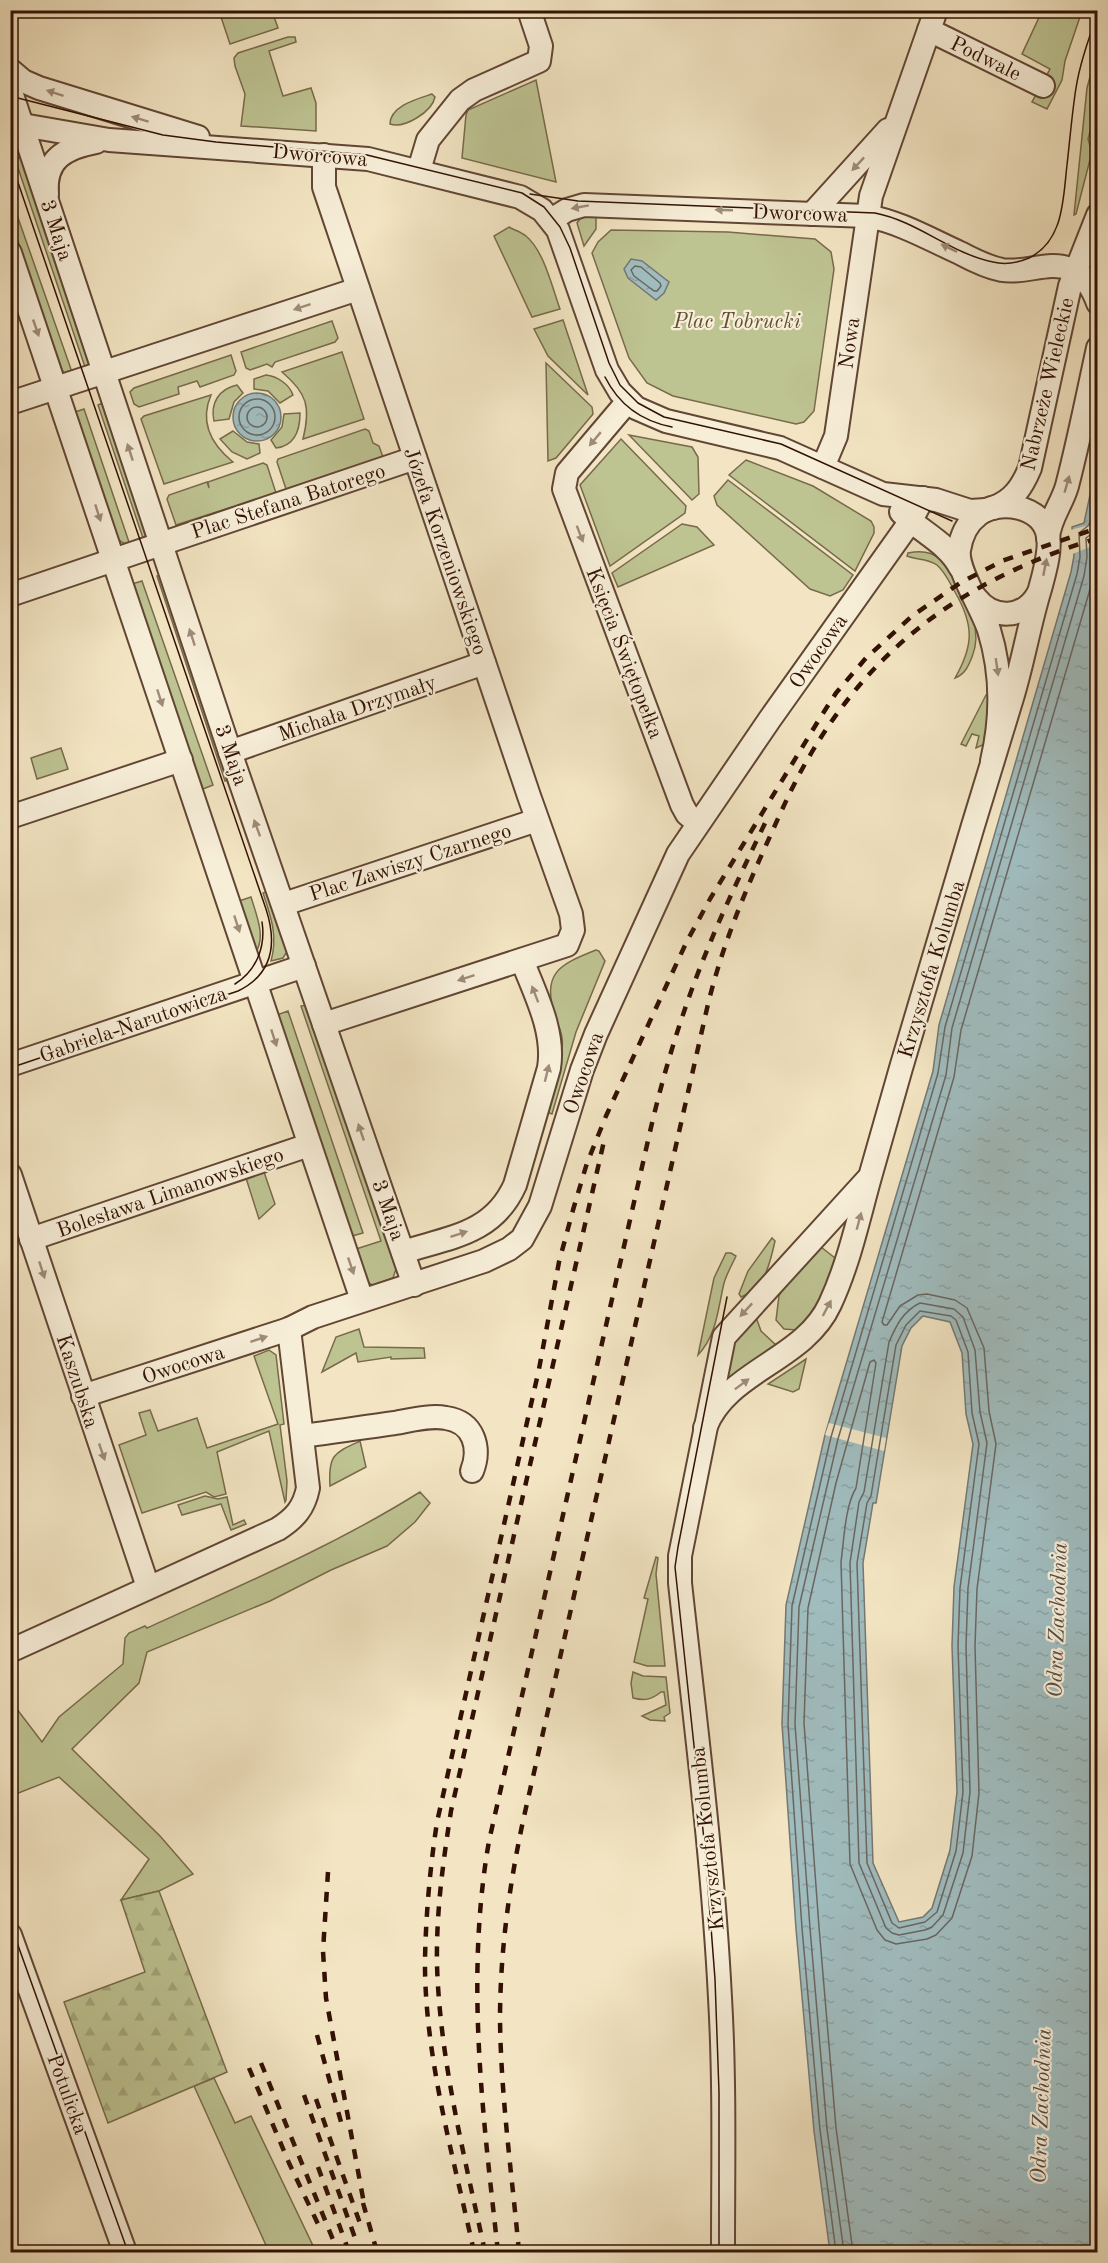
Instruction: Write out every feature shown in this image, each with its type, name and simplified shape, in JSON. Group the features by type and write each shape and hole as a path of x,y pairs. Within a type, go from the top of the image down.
{"street":[{"path":"419,170 428,140 460,100 474,90 539,61 541,46 529,10"},
{"name":"Podwale","path":"933,20 1043,86"},
{"name":"Nowa","path":"823,467 836,436 871,196 933,20"},
{"name":"Dworcowa","path":"10,70 23,81 39,88 234,148"},
{"name":"3 Maja","path":"10,89 17,125 48,200 230,752 414,1285"},
{"path":"812,214 897,120"},
{"name":"Dworcowa","path":"17,125 109,140 368,159 510,193 535,205 551,220 567,210 584,205 867,216 885,219 904,226 981,264 996,268 1018,272 1058,266 1074,271"},
{"path":"48,200 46,186 48,174 61,155 82,145 109,140"},
{"name":"Józefa Korzeniowskiego","path":"324,155 323,185 572,919 572,935 567,945 522,960"},
{"path":"1041,268 1068,245 1098,208"},
{"name":"Nabrzeże Wieleckie","path":"990,509 1007,502 1016,494 1031,465 1074,271 1098,215"},
{"path":"551,220 565,247 605,366 617,388 642,411 658,419 767,444 883,494 923,498 966,510 1012,507 1030,512 1042,523 1048,538"},
{"path":"10,253 362,1300"},
{"path":"1074,271 1091,288 1098,303"},
{"path":"10,403 104,370 358,288"},
{"name":"Nabrzeże Wieleckie","path":"1048,538 1051,522 1060,506 1069,478 1098,348"},
{"name":"Księcia Świętopełka","path":"628,400 571,468 565,478 565,495 682,805 687,814 698,823"},
{"name":"Plac Stefana Batorego","path":"160,543 415,458"},
{"path":"883,494 910,522 946,549 960,567"},
{"path":"910,522 923,498"},
{"path":"960,567 959,552 966,528 977,516 990,509"},
{"name":"Owocowa","path":"83,1396 290,1329 313,1317 501,1254 516,1244 527,1232 540,1206 582,1070 671,868 698,823 910,522"},
{"name":"Krzysztofa Kolumba","path":"705,1428 712,1412 723,1398 799,1344 815,1329 829,1307 848,1260 870,1177 1012,696 1038,594 1048,538"},
{"path":"10,595 160,543"},
{"name":"Krzysztofa Kolumba","path":"960,567 978,603 993,644 999,680 998,724 992,761"},
{"name":"Krzysztofa Kolumba","path":"978,603 998,613 1007,614 1027,608 1038,594"},
{"name":"Michała Drzymały","path":"230,752 484,663"},
{"path":"10,817 181,760"},
{"name":"Plac Zawiszy Czarnego","path":"284,904 537,820"},
{"path":"324,1024 522,960 548,1029 551,1055 549,1068 515,1185 506,1203 485,1224 403,1252"},
{"path":"256,982 304,966"},
{"name":"Gabriela Narutowicza","path":"10,1065 256,982"},
{"name":"Bolesława Limanowskiego","path":"31,1239 309,1145"},
{"name":"Kaszubska","path":"10,1175 148,1587"},
{"name":"Krzysztofa Kolumba","path":"723,2253 723,2079 717,1939 679,1573 682,1544 722,1340 734,1323 870,1177"},
{"path":"10,1651 278,1528 296,1516 303,1507 308,1488 290,1329"},
{"path":"303,1436 423,1419 453,1419 464,1426 475,1439 477,1455 472,1471"},
{"name":"Potulicka","path":"10,1935 15,1960 125,2253"}],"green space":[{"path":"219,11 272,11 278,28 230,44"},
{"path":"1042,11 1082,11 1065,61 1062,80 1047,109 1032,102 1050,69 1022,54"},
{"path":"288,37 295,37 296,42 269,51 283,96 311,88 316,103 316,131 241,126 245,94 234,58 238,53"},
{"path":"1097,51 1097,120 1092,125 1088,139 1092,152 1074,215 1087,88"},
{"path":"536,80 556,182 462,158 468,110"},
{"path":"432,94 435,97 433,103 417,118 403,124 390,124 394,112 399,108"},
{"path":"23,157 91,364 85,367 15,159"},
{"path":"10,195 72,372 64,373 58,364 11,220"},
{"path":"596,213 596,229 584,246 577,223 582,216"},
{"path":"509,227 526,236 538,251 560,309 532,317 494,236"},
{"name":"Plac Tobrucki","path":"611,230 728,232 815,239 831,252 834,269 814,411 804,422 796,424 673,396 647,383 629,358 592,253 598,242"},
{"path":"563,320 588,395 548,356 534,329"},
{"path":"332,321 338,338 335,342 275,362 272,367 267,364 250,370 246,368 241,352"},
{"path":"342,352 364,419 303,439 307,418 305,401 297,387 282,372"},
{"path":"231,355 236,371 234,375 200,387 197,381 178,387 179,394 139,407 134,404 130,392 134,388"},
{"path":"546,363 592,407 593,414 556,458 548,461"},
{"path":"266,375 282,381 293,395 280,403 268,391 254,389 254,379"},
{"path":"237,385 243,393 234,402 229,419 214,421 213,408 217,398 225,390"},
{"path":"211,395 206,415 207,424 214,441 233,462 164,484 141,419 144,416"},
{"path":"105,402 148,533 143,538 98,405"},
{"path":"84,409 129,542 125,544 117,539 75,412"},
{"path":"300,413 299,426 292,441 276,448 271,440 282,427 284,414"},
{"path":"365,429 369,431 373,443 379,446 383,457 286,489 278,459"},
{"path":"233,431 247,442 259,444 260,453 247,459 232,452 220,439"},
{"path":"629,435 692,447 698,457 699,494 692,500"},
{"path":"621,439 686,506 685,513 610,566 580,485"},
{"path":"746,460 813,486 871,521 874,533 855,571 729,475"},
{"path":"263,463 267,465 276,493 176,525 167,499 169,495 207,482 209,488 208,482"},
{"path":"728,480 853,575 843,590 830,596 810,589 717,505 714,496"},
{"path":"682,524 697,527 714,545 618,587 612,573"},
{"path":"908,553 931,554 942,561 961,592 973,618 976,637 972,657 966,670 955,678 966,655 968,645 966,615 942,571 933,563 907,556"},
{"path":"163,574 231,779 225,781 157,576"},
{"path":"142,581 213,785 203,789 132,584"},
{"path":"989,694 987,743 976,748 979,736 972,734 966,746 961,744 986,695"},
{"path":"61,748 68,769 37,779 31,758"},
{"path":"269,891 288,950 283,958 271,961 274,935 263,893"},
{"path":"251,897 260,932 256,952 239,901"},
{"path":"596,950 605,961 576,1032 552,1114 544,1111 557,1072 562,1044 561,1032 551,1002 552,980 563,966"},
{"path":"307,1005 396,1269 393,1278 373,1285 368,1283 356,1249 381,1241 301,1006"},
{"path":"288,1011 363,1233 352,1236 277,1015"},
{"path":"264,1172 275,1204 259,1219 246,1178"},
{"path":"772,1238 775,1241 771,1258 761,1282 741,1297 739,1294 748,1271"},
{"path":"821,1247 835,1258 819,1307 797,1330 784,1329 776,1320 779,1296"},
{"path":"726,1253 736,1256 724,1283 713,1330 698,1355 714,1278"},
{"path":"756,1317 761,1331 777,1346 731,1380 722,1382 729,1348"},
{"path":"359,1329 364,1347 424,1348 425,1358 391,1359 391,1357 358,1362 356,1353 322,1372 336,1337"},
{"path":"269,1350 276,1355 284,1424 280,1425 287,1481 285,1502 269,1431 217,1452 226,1494 214,1497 206,1492 142,1513 119,1445 146,1435 139,1413 150,1410 158,1431 197,1418 207,1448 278,1424 254,1356"},
{"path":"806,1359 799,1389 793,1392 768,1384"},
{"path":"360,1441 366,1467 330,1486 330,1468 334,1456"},
{"path":"420,1492 430,1503 415,1522 387,1546 331,1570 270,1601 147,1652 139,1683 72,1749 160,1836 193,1874 159,1891 121,1900 149,1859 59,1777 11,1796 10,1700 42,1742 59,1717 123,1664 125,1638 129,1633 145,1626 147,1628 286,1564 354,1530"},
{"path":"205,1496 218,1499 227,1497 233,1525 244,1520 246,1524 231,1530 221,1504 182,1515 178,1505"},
{"path":"656,1557 658,1558 656,1574 665,1666 647,1666 634,1662 648,1599 644,1598"},
{"path":"633,1672 643,1676 666,1677 670,1713 664,1717 665,1721 650,1720 642,1716 666,1705 664,1692 648,1699 633,1698 631,1683"},
{"path":"159,1891 227,2072 108,2123 64,2002 145,1972 121,1900"},
{"path":"214,2078 235,2123 251,2116 316,2252 269,2252 194,2086"}],"water":[{"path":"631,259 642,261 669,282 664,293 656,300 628,278 624,269"},
{"path":"252,393 262,393 274,400 281,412 281,422 274,434 262,441 252,441 237,430 233,422 233,412 244,397"},
{"name":"Odra Zachodnia","path":"1097,462 1097,2252 830,2252 814,2131 796,1929 782,1724 786,1605 825,1435 933,1071 939,1025 1071,572 1074,556 1072,527 1084,523","holes":["923,1316 950,1322 962,1353 966,1414 973,1444 954,1587 952,1646 957,1792 950,1850 932,1908 923,1917 899,1922 873,1863 863,1563 873,1503 876,1503 902,1346 911,1328"]}],"pier":[{"path":"1097,523 1097,544 1070,555 1070,530"},
{"path":"829,1423 886,1438 884,1451 825,1435"}],"tram line":[{"path":"530,194 578,201 875,213 905,223 978,258 1002,263 1024,260 1041,251 1049,241 1060,218 1078,78 1098,13"},
{"path":"10,96 163,135 367,155 522,193 544,207 560,227 570,248 609,363 620,385 638,403 664,417 781,444 952,521"},
{"path":"10,159 266,909 271,934 271,945 265,967 259,976 238,991 10,1068"},
{"path":"605,377 617,396 632,410 650,421 672,427"},
{"path":"235,984 249,972 258,958 261,949 262,922"},
{"path":"719,2252 719,2092 715,1979 705,1849 675,1567 727,1297"},
{"path":"10,1923 128,2252"}],"railway":[{"path":"474,2252 442,2107 429,2032 425,1959 430,1873 437,1822 539,1369 559,1262 587,1163 606,1116 687,941 710,899 836,693 866,658 912,616 960,583 1002,561 1098,528"},
{"path":"519,2252 505,2107 500,2020 502,1970 510,1895 523,1821 708,1004 726,942 782,810 809,757 836,716 865,679 897,647 931,619 968,594 1052,554 1098,538"},
{"path":"498,2252 482,2098 477,1995 482,1892 489,1841 661,1087 675,1038 701,966 723,912 766,821"},
{"path":"485,2252 448,2074 439,2001 438,1926 445,1849 451,1811 604,1141"},
{"path":"328,1872 323,1951 326,1998 365,2209"},
{"path":"317,2035 341,2122"},
{"path":"261,2063 338,2252"},
{"path":"249,2068 289,2163 318,2224"},
{"path":"304,2095 360,2252"},
{"path":"316,2099 362,2229"},
{"path":"318,2167 349,2252"},
{"path":"363,2203 377,2252"}]}
